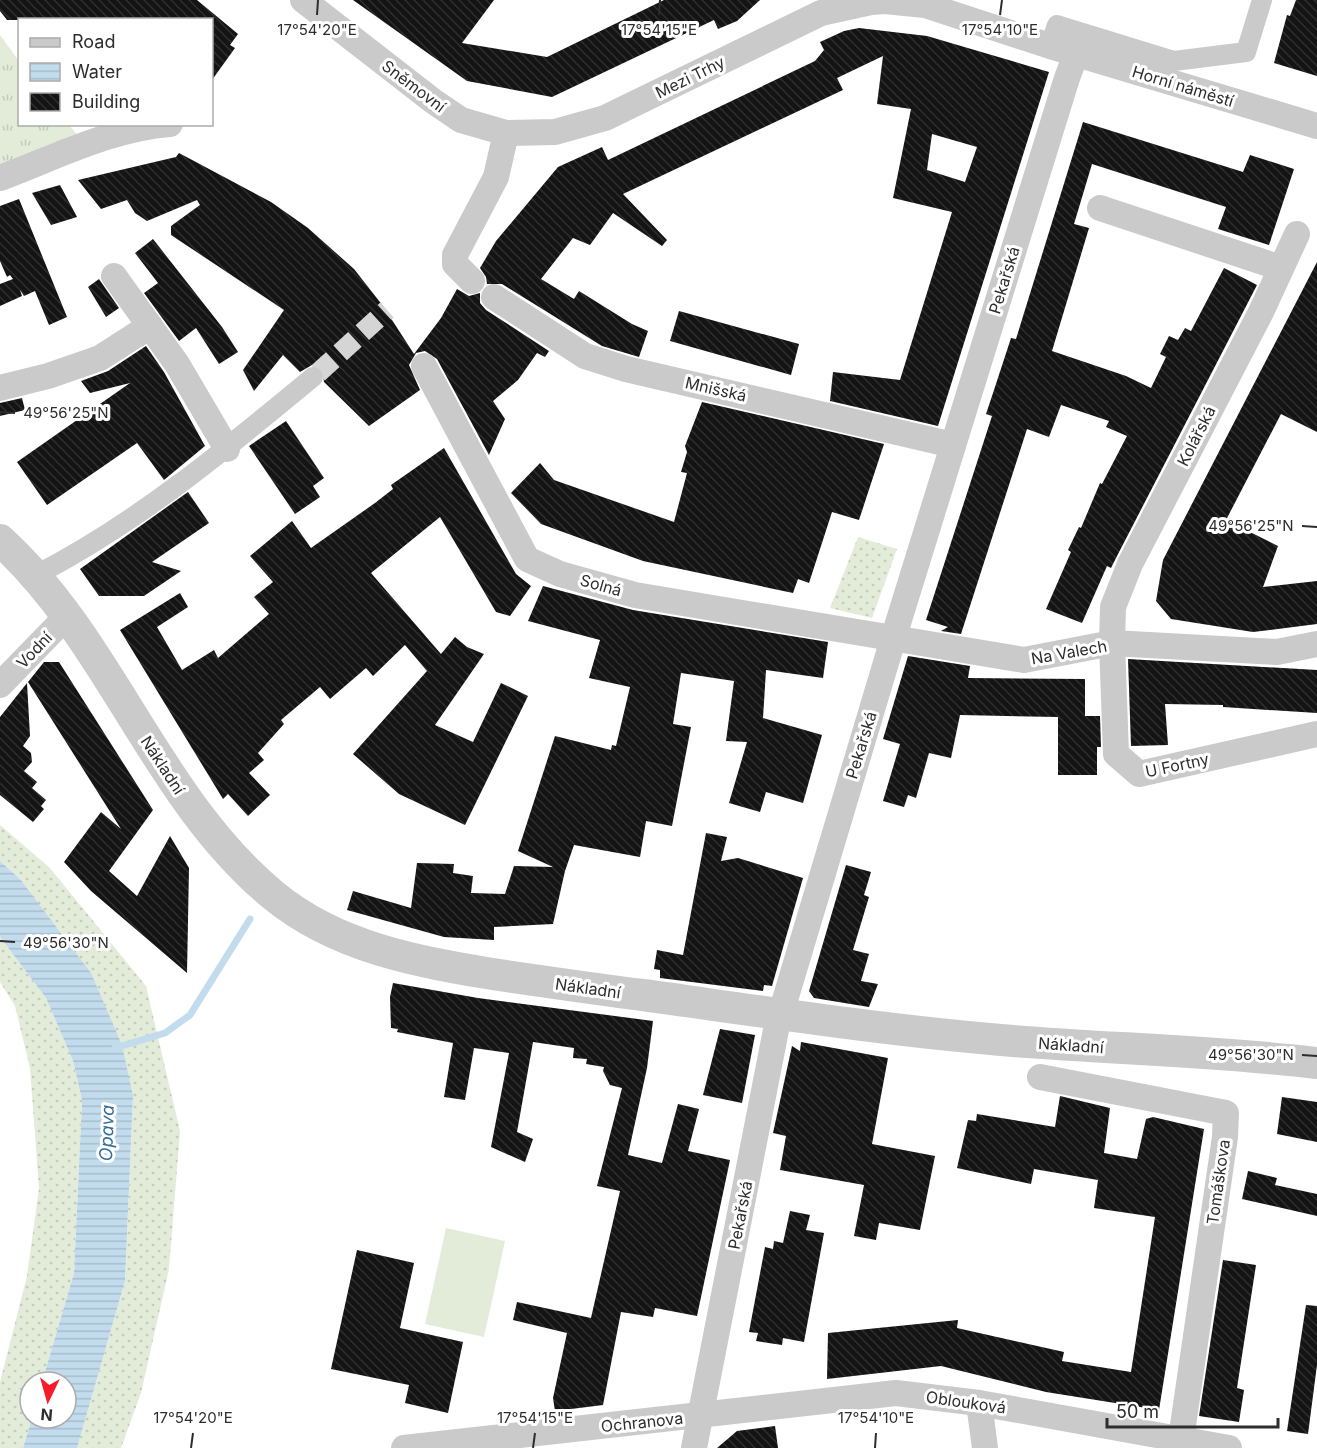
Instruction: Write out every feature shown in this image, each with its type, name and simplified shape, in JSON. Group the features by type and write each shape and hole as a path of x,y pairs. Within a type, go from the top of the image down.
{"street":[{"name":"Sněmovní","path":"303,0 461,120 506,133"},
{"name":"Horní náměstí","path":"1050,46 1057,25 1174,61 1246,52 1262,0"},
{"name":"Mezi Trhy","path":"506,133 555,132 605,118 820,13 870,1"},
{"name":"Horní náměstí","path":"870,1 925,5 1050,46 1317,126"},
{"name":"Pekařská","path":"694,1448 780,1014 894,636 1076,54"},
{"path":"0,178 99,141 151,126"},
{"path":"472,281 455,264 455,255 496,177 506,133"},
{"path":"1100,208 1281,268"},
{"name":"Kolářská","path":"1112,643 1113,607 1130,564 1261,312 1297,234"},
{"path":"114,276 177,363 227,449"},
{"name":"Mnišská","path":"494,297 585,356 626,369 953,445"},
{"path":"0,388 48,376 100,358 150,326"},
{"name":"Solná","path":"424,366 527,559 560,574 635,595 894,636"},
{"path":"34,576 76,555 118,528 227,449 313,377"},
{"name":"Nákladní","path":"0,540 68,615 167,772 202,823 234,860 276,897 324,928 395,956 426,963 780,1014 1012,1041 1317,1063"},
{"name":"Vodní","path":"0,685 68,615"},
{"name":"Na Valech","path":"894,636 1024,660 1112,643 1278,652 1317,644"},
{"name":"U Fortny","path":"1112,643 1116,754 1139,774 1317,734"},
{"name":"Tomáškova","path":"1040,1077 1226,1113 1225,1137 1181,1438"},
{"name":"Oblouková","path":"700,1416 896,1393 979,1402 1229,1448"},
{"path":"979,1402 985,1448"},
{"name":"Ochranova","path":"404,1448 700,1416"}],"green space":[{"path":"0,35 18,60 18,126 70,126 80,138 0,168"},
{"path":"858,537 897,549 872,618 830,608"},
{"path":"0,825 50,868 146,986 180,1131 169,1269 141,1393 121,1448 77,1448 125,1281 133,1096 20,879 0,861"},
{"path":"0,937 46,998 73,1061 82,1100 74,1273 46,1370 18,1370 18,1430 28,1430 23,1448 0,1448 0,1382 27,1276 39,1188 30,1068 15,1006 0,982"},
{"path":"446,1228 505,1241 484,1337 425,1324"}],"water":[{"name":"Opava","path":"0,861 20,879 91,973 122,1045 133,1096 125,1281 77,1448 23,1448 28,1430 78,1430 78,1370 46,1370 74,1273 82,1100 73,1061 46,998 0,937"}],"building":[{"path":"0,0 197,0 238,34 230,45 235,48 213,79 213,18 18,18 18,20 7,20 0,11"},
{"path":"353,0 494,0 462,43 547,57 664,0 760,0 737,21 718,29 714,20 552,97 467,81"},
{"path":"1296,0 1317,0 1317,76 1274,63 1287,15 1290,16"},
{"path":"859,28 927,36 1049,72 938,426 830,401 833,372 900,380 952,212 893,198 911,109 877,104 883,56 837,78 843,90 623,194 667,240 662,246 613,213 590,245 573,238 541,279 574,299 579,291 632,324 648,331 639,357 602,346 502,284 487,284 486,277 480,268 496,241 558,167 602,147 608,160 815,61 824,50 820,42 844,31","holes":["932,134 977,147 965,182 927,170"]},
{"path":"1083,122 1243,172 1250,155 1294,169 1269,245 1218,229 1226,207 1092,164 1074,224 1089,228 1052,351 1126,376 1151,388 1166,357 1160,354 1169,336 1178,340 1185,328 1191,331 1224,268 1257,285 1111,568 1107,566 1082,623 1046,609 1071,552 1068,550 1079,527 1081,528 1100,483 1102,484 1127,436 1106,427 1109,421 1061,405 1049,437 1027,429 961,634 941,631 948,627 926,620 992,416 986,414 1011,338 1016,339"},
{"path":"179,153 271,202 308,228 354,269 383,306 414,354 441,318 457,289 469,296 480,293 480,303 486,310 549,351 545,357 537,353 518,380 493,401 505,419 489,455 437,359 425,351 416,353 409,365 420,390 369,426 324,382 322,369 312,365 300,372 283,355 254,391 243,370 284,310 171,235 171,226 200,205 197,200 147,221 135,213 127,200 101,209 78,180 176,157"},
{"path":"60,185 77,217 51,225 32,193"},
{"path":"19,199 67,317 49,325 35,291 24,296 20,290 22,296 0,306 0,284 13,279 10,275 7,277 0,261 0,206"},
{"path":"153,239 222,327 238,352 219,364 196,328 179,341 144,293 158,283 135,253"},
{"path":"1317,262 1317,432 1281,414 1226,520 1278,546 1263,587 1317,581 1317,624 1253,632 1171,619 1156,601 1163,560"},
{"path":"99,279 119,308 106,317 88,287"},
{"path":"679,311 799,344 791,375 670,341"},
{"path":"146,346 164,372 205,446 164,480 137,443 47,505 17,462 130,383 90,393 81,381 108,371"},
{"path":"22,398 25,410 0,416 0,403"},
{"path":"702,402 884,444 859,520 832,512 809,583 798,579 793,593 643,561 541,524 511,493 540,463 554,480 674,522 687,473 681,472 687,452 685,446"},
{"path":"286,421 324,478 313,486 320,497 295,514 249,446"},
{"path":"444,448 516,574 531,586 510,616 496,612 440,517 371,573 441,654 455,637 467,647 484,654 435,725 473,742 501,683 528,696 465,825 399,794 353,754 427,671 405,645 373,676 366,668 330,699 320,687 281,720 284,724 258,753 264,760 249,773 270,795 248,816 228,794 223,799 120,630 180,593 188,607 157,627 182,670 214,650 218,658 269,614 254,597 273,582 250,556 292,521 311,548 375,503 393,489 391,485"},
{"path":"188,492 209,523 152,562 181,571 144,596 99,596 80,569"},
{"path":"543,586 633,610 828,642 823,678 766,670 763,718 822,735 803,803 766,792 760,812 729,803 747,742 726,741 734,681 681,673 673,724 691,727 672,826 646,821 640,857 574,845 565,871 553,924 494,927 494,940 444,937 347,910 353,891 411,908 417,863 454,864 453,873 473,876 471,893 505,894 514,866 553,867 518,851 555,736 611,750 612,745 616,746 630,687 589,678 600,640 528,621"},
{"path":"908,656 970,666 968,678 1085,679 1085,716 1100,716 1101,747 1097,747 1097,775 1058,775 1058,717 960,715 951,758 929,753 916,798 908,795 904,807 883,801 900,744 883,739"},
{"path":"1128,659 1317,670 1317,713 1223,707 1223,705 1165,704 1168,745 1131,746"},
{"path":"44,662 59,662 153,810 109,871 137,896 170,836 189,868 187,973 91,891 64,862 101,812 121,829 28,682"},
{"path":"27,683 30,736 23,746 31,753 32,762 24,771 37,782 32,788 46,800 41,806 44,809 33,822 0,795 0,717"},
{"path":"706,833 727,837 721,861 738,858 803,878 772,986 764,985 763,991 660,978 660,970 654,969 657,950 683,955"},
{"path":"846,865 871,872 864,895 869,897 853,950 869,954 861,981 878,984 869,1007 814,998 809,991"},
{"path":"393,983 478,998 653,1021 647,1068 628,1155 662,1163 678,1104 699,1109 688,1151 730,1160 697,1316 655,1308 653,1317 621,1312 603,1405 555,1411 553,1398 567,1333 513,1320 517,1302 591,1318 620,1191 597,1186 622,1088 610,1085 603,1071 604,1067 586,1064 587,1059 573,1058 574,1048 533,1042 517,1132 533,1139 525,1162 491,1147 509,1053 474,1048 465,1100 444,1097 453,1043 397,1032 398,1029 391,1028 390,997"},
{"path":"720,1029 755,1035 742,1103 703,1095"},
{"path":"801,1042 888,1058 872,1144 935,1156 920,1230 879,1223 876,1240 854,1236 864,1185 780,1170 786,1136 773,1133 792,1046 800,1051"},
{"path":"1060,1096 1110,1108 1104,1153 1137,1159 1146,1119 1153,1117 1204,1129 1159,1410 1046,1392 941,1366 827,1379 828,1333 958,1320 957,1328 1064,1352 1062,1361 1131,1372 1155,1217 1094,1208 1098,1180 1034,1169 1031,1184 957,1168 968,1120 976,1121 977,1114 1055,1127"},
{"path":"1282,1097 1317,1102 1317,1142 1277,1134"},
{"path":"1248,1171 1277,1178 1275,1185 1317,1194 1317,1216 1242,1199"},
{"path":"790,1211 810,1215 806,1230 824,1233 804,1342 783,1338 782,1345 756,1341 758,1333 749,1332 765,1247 773,1249 774,1241 783,1243"},
{"path":"357,1250 414,1263 400,1328 463,1342 448,1413 405,1403 409,1385 331,1369"},
{"path":"1223,1260 1256,1265 1237,1388 1244,1390 1239,1422 1199,1416"},
{"path":"1306,1305 1317,1306 1317,1365 1308,1434 1287,1431"},
{"path":"775,1426 778,1448 717,1448 737,1431"}],"waterway":[{"path":"115,1048 165,1033 190,1015 250,919"}],"tunnel":[{"path":"318,373 387,310"}]}
